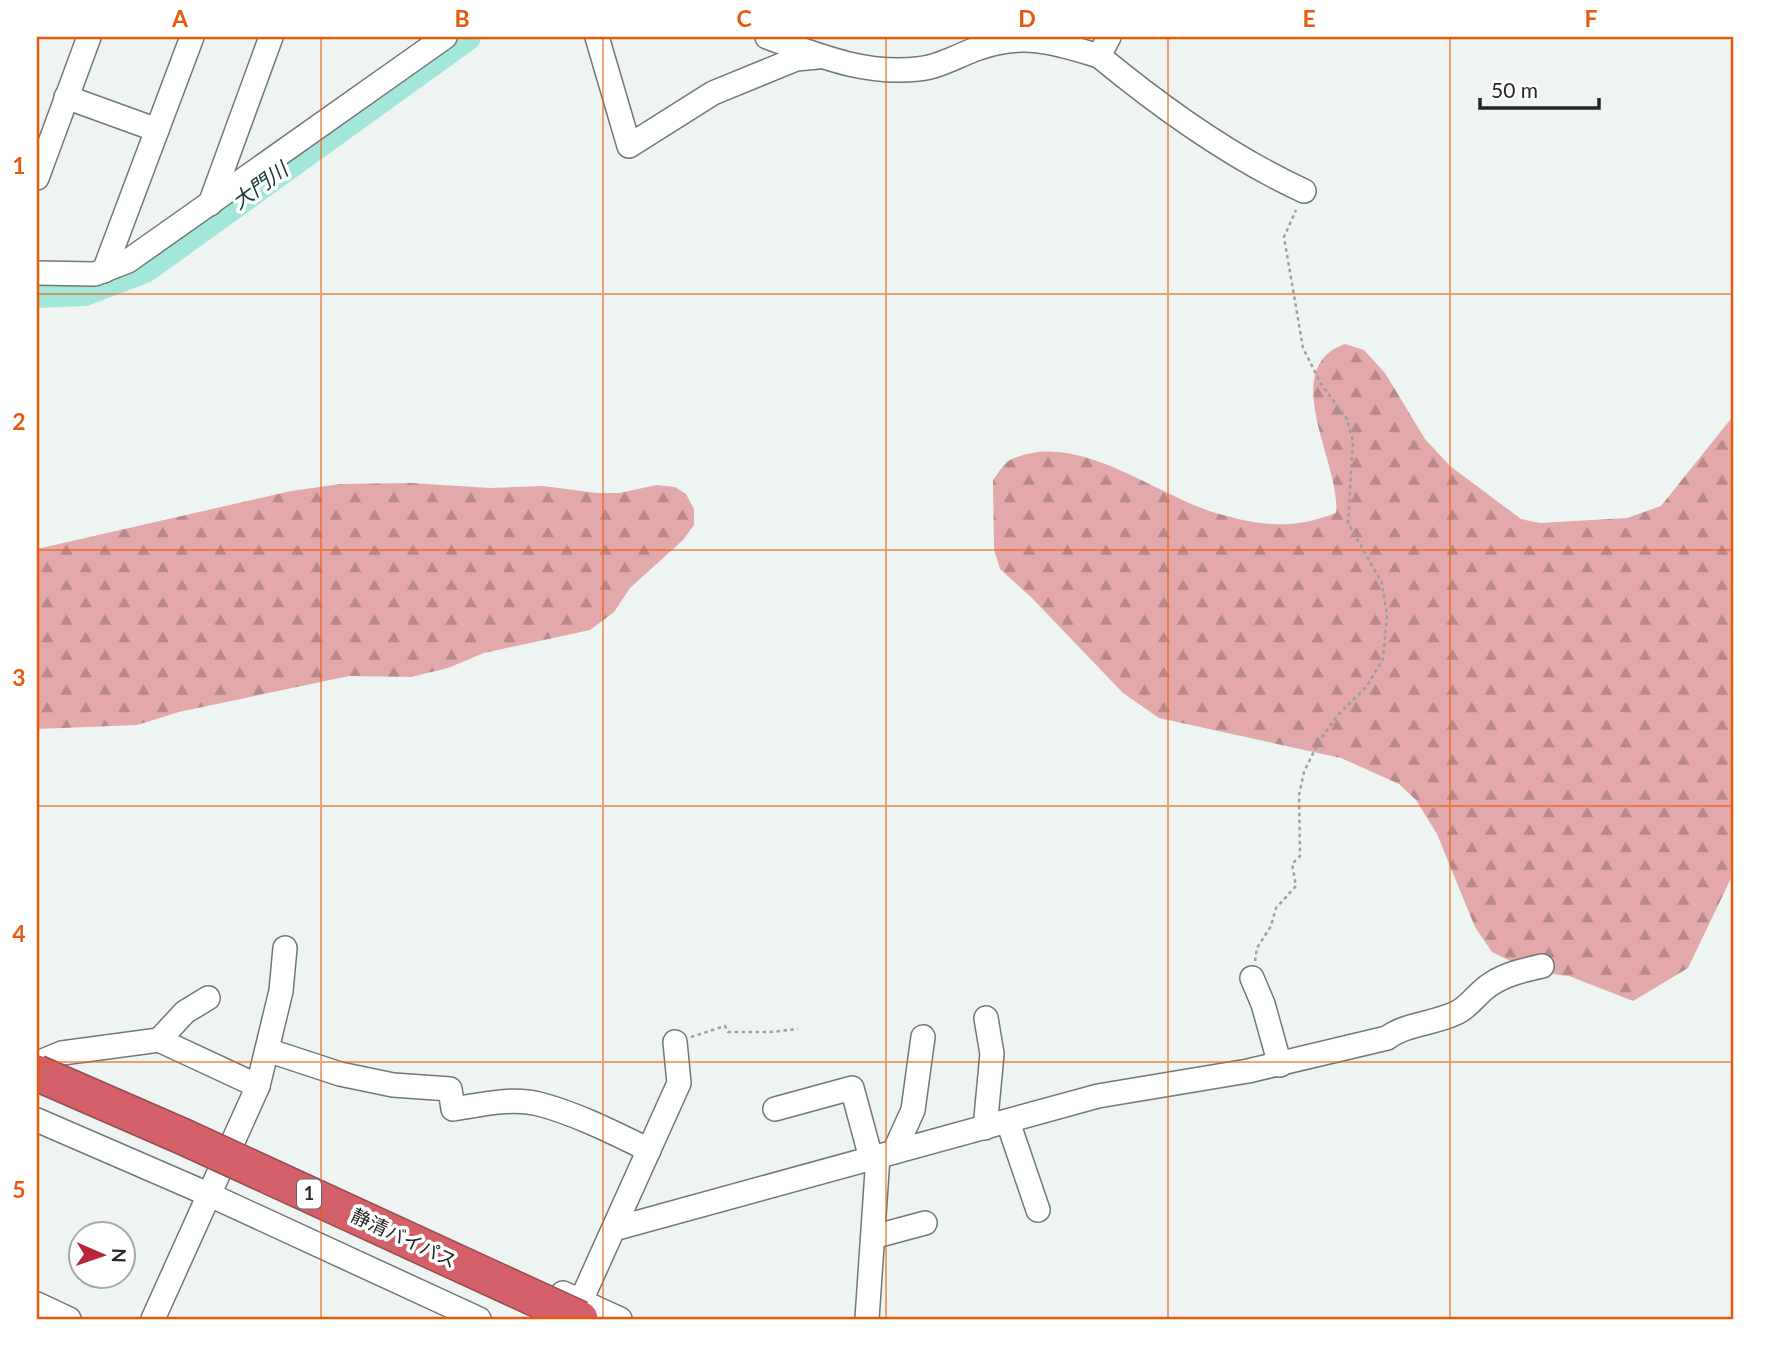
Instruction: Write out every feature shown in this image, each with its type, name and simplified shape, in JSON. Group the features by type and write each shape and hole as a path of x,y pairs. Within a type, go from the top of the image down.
{"highway":[{"name":"静清バイパス","path":"40,1063 196,1142 578,1313"},
{"name":"静清バイパス","path":"37,1093 525,1319"}],"street":[{"path":"37,178 89,37"},
{"path":"104,271 192,37"},
{"path":"210,204 271,37"},
{"path":"37,273 80,275 104,271 144,252 443,37"},
{"path":"597,37 629,146 713,93 796,59 813,48"},
{"path":"767,37 813,48 859,68 920,69 979,47 1021,38 1104,46 1151,99 1217,143 1304,191"},
{"path":"66,97 157,130"},
{"path":"153,1319 258,1086 281,991 285,948"},
{"path":"614,1229 1098,1097 1280,1065 1387,1038 1397,1030 1436,1022 1453,1014 1490,984 1514,973 1542,966"},
{"path":"1252,978 1263,1004 1280,1065"},
{"path":"159,1040 185,1012 208,998"},
{"path":"985,1128 992,1054 986,1018"},
{"path":"881,1155 913,1110 923,1037"},
{"path":"40,1063 62,1053 159,1040 258,1086"},
{"path":"578,1313 679,1083 676,1042"},
{"path":"267,1050 340,1074 393,1085 450,1089 453,1109 502,1101 537,1103 604,1128 649,1150"},
{"path":"40,1063 232,1142 578,1313 620,1319"},
{"path":"775,1109 852,1088 881,1155 867,1319"},
{"path":"37,1120 210,1195 479,1319"},
{"path":"1008,1122 1038,1210"},
{"path":"873,1237 925,1223"},
{"path":"37,1304 69,1319"}],"path":[{"path":"1252,978 1257,948 1271,926 1276,908 1296,886 1292,864 1300,856 1299,795 1304,772 1318,743 1337,716 1367,686 1383,659 1386,626 1382,583 1348,523 1353,441 1347,419 1321,384 1303,348 1284,237 1304,191"},
{"path":"676,1042 725,1026 728,1032 798,1029"}],"green space":[{"path":"1345,344 1364,350 1385,373 1425,439 1450,466 1521,519 1540,523 1627,518 1661,506 1734,415 1734,872 1688,968 1633,1001 1569,976 1533,972 1492,952 1475,927 1437,834 1416,800 1399,784 1341,758 1159,718 1123,693 1032,598 1000,569 994,549 993,480 1010,460 1035,452 1062,452 1088,458 1193,505 1248,521 1291,524 1336,513 1335,493 1313,396 1315,374 1325,356"},
{"path":"410,483 491,488 543,486 597,493 619,493 657,485 675,487 686,494 694,509 694,525 683,540 630,588 614,612 590,630 484,653 448,668 411,677 349,676 179,712 137,725 37,729 37,549 291,491 341,484"}],"waterway":[{"name":"大門川","path":"37,294 85,292 145,269 467,37"}]}
